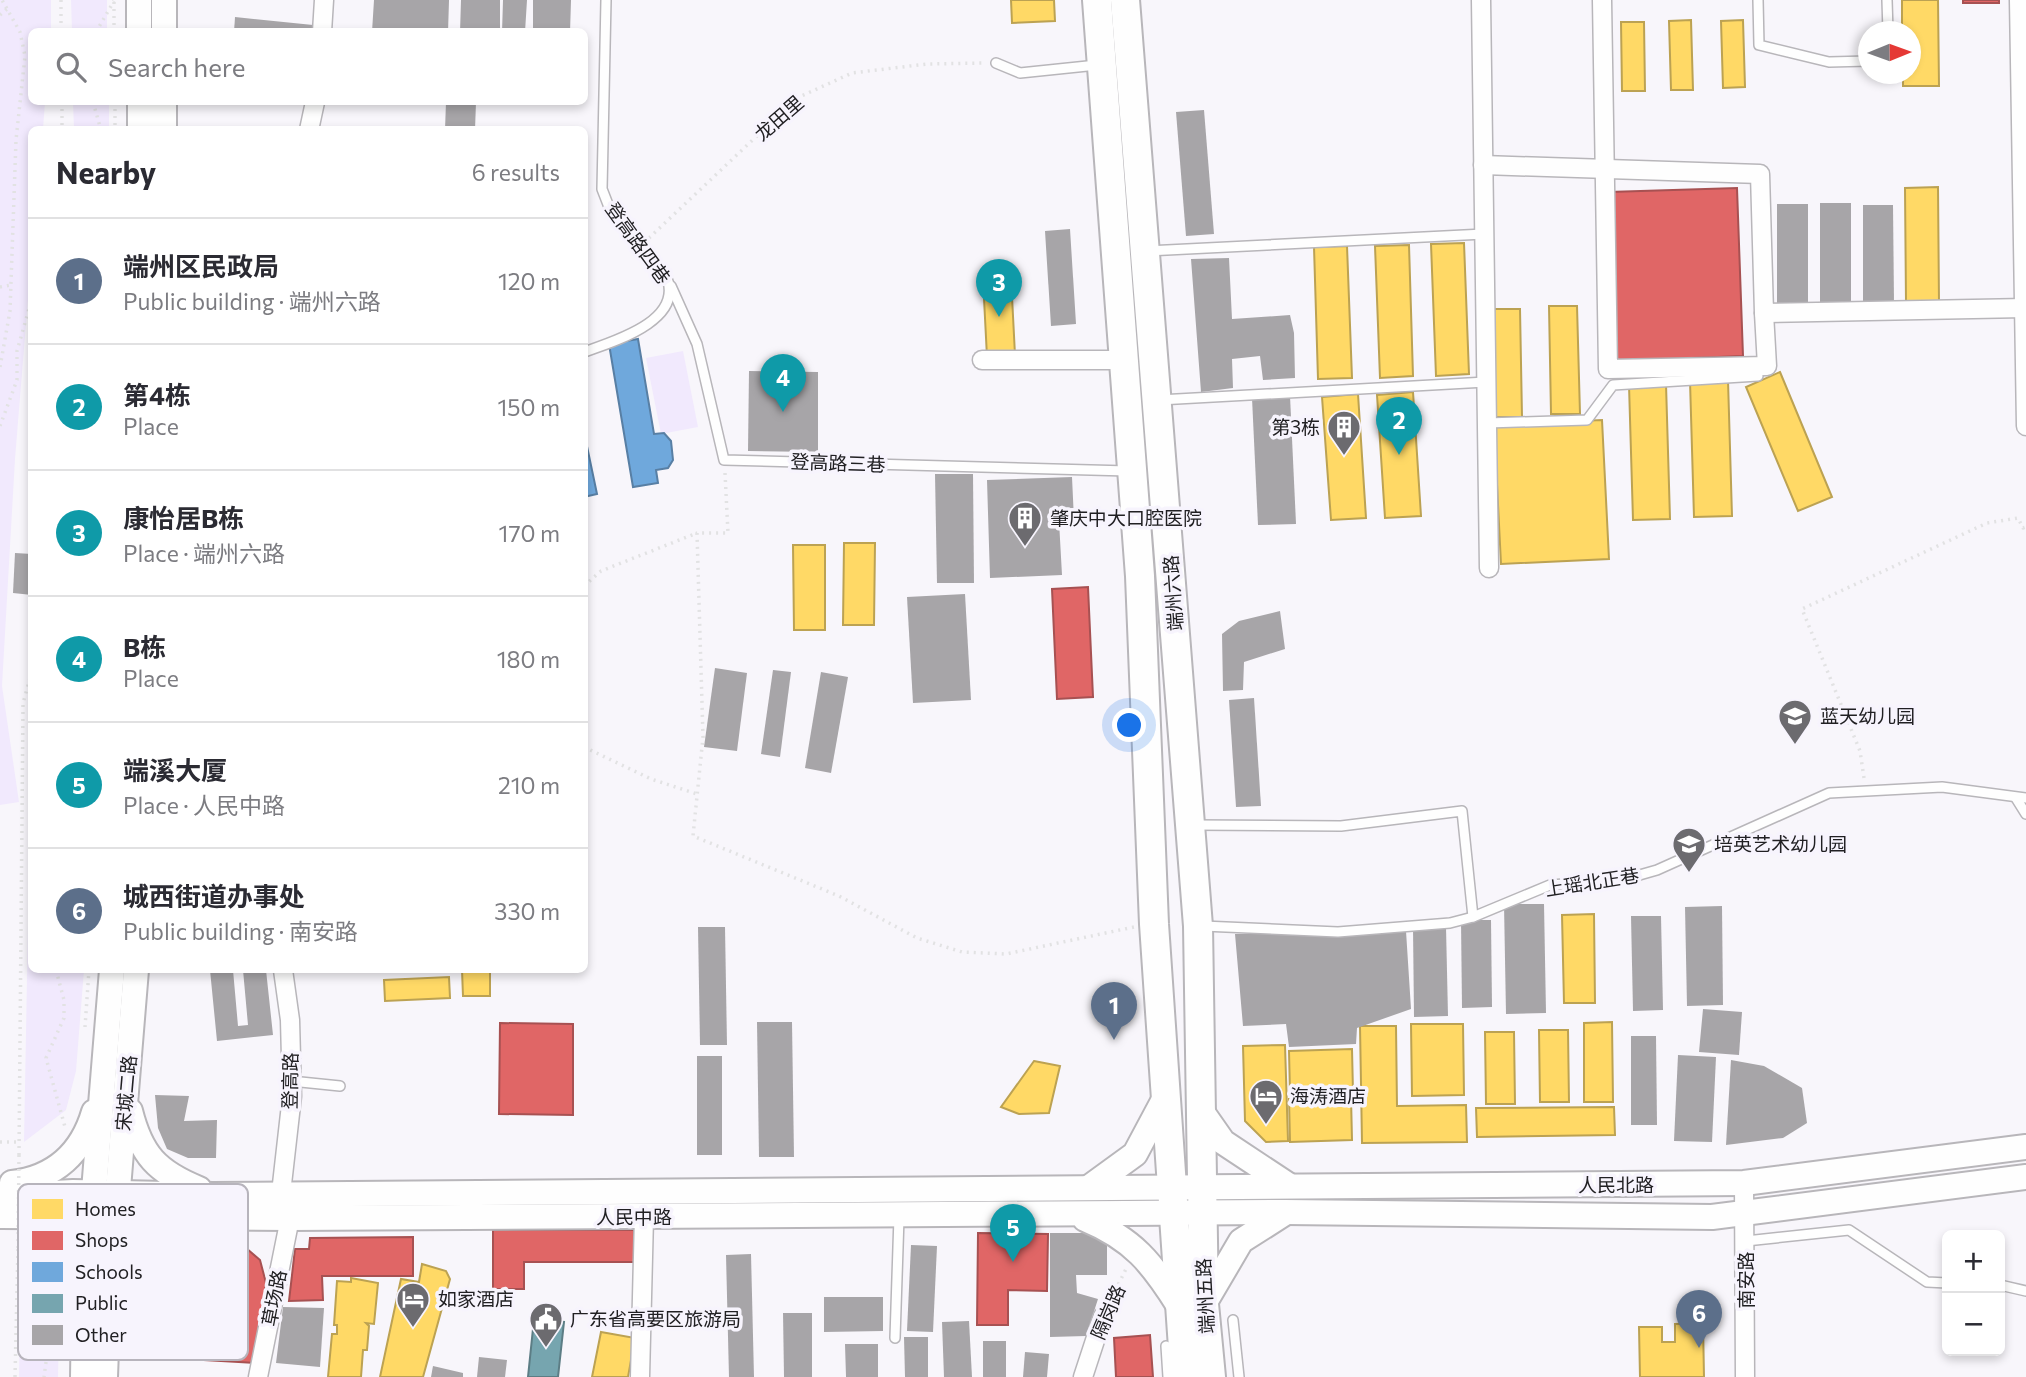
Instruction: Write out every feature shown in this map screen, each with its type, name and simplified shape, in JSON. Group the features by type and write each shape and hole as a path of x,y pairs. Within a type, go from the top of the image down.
{"main road":[{"path":"139,0 139,28"},
{"path":"164,0 164,28"},
{"name":"端州六路","path":"1097,0 1134,471 1154,924 1172,1186"},
{"name":"端州六路","path":"1125,0 1198,926 1203,1200"},
{"path":"140,105 140,126"},
{"path":"164,105 164,126"},
{"name":"宋城二路","path":"106,1184 105,1074 112,973"},
{"name":"宋城二路","path":"108,1184 125,1093 136,973"},
{"path":"0,1184 31,1181 47,1174 80,1147 89,1131 105,1074"},
{"path":"125,1093 137,1139 153,1161 186,1184"},
{"path":"1091,1186 1135,1154 1167,1094"},
{"path":"1202,1112 1223,1142 1292,1186"},
{"name":"人民北路","path":"1203,1200 1266,1186 1744,1184 2026,1147"},
{"name":"人民北路","path":"1203,1200 1276,1213 1712,1217 2026,1177"},
{"name":"人民中路","path":"248,1194 1172,1186 1203,1200"},
{"name":"端州五路","path":"1172,1186 1174,1214 1191,1305 1211,1377"},
{"path":"1078,1216 1114,1231 1137,1249 1191,1305 1241,1241 1276,1213 1266,1186"},
{"name":"人民中路","path":"0,1196 18,1195"},
{"name":"人民中路","path":"248,1218 1078,1216 1174,1214 1203,1200"},
{"name":"端州五路","path":"1185,1377 1203,1200"},
{"name":"人民中路","path":"0,1216 18,1216"},
{"path":"0,1230 18,1237"}],"street":[{"path":"322,28 324,0"},
{"path":"1481,0 1489,568"},
{"path":"1483,165 1603,170 1760,174 1767,366 1608,369 1603,170 1602,0"},
{"path":"2019,0 2025,426"},
{"path":"310,126 314,105"},
{"path":"1765,313 2025,308"},
{"path":"982,360 1125,360"},
{"name":"登高路","path":"281,1193 291,1081 290,1020 284,973"},
{"name":"南安路","path":"1744,1184 1745,1377"},
{"path":"640,1377 644,1217"},
{"name":"草场路","path":"258,1377 290,1218"},
{"name":"隔岗路","path":"1083,1377 1103,1316"}],"lane":[{"name":"登高路四巷","path":"588,351 624,339 652,321 670,299 671,286 665,274 609,208 602,188 606,0"},
{"path":"1758,0 1759,45 1829,62 1858,61"},
{"path":"1887,0 1888,21"},
{"path":"996,62 1020,73 1102,64"},
{"path":"1146,251 1484,234"},
{"path":"671,286 697,344 724,460"},
{"path":"1487,423 1587,420 1613,385 1758,376"},
{"path":"1158,400 1486,382"},
{"name":"登高路三巷","path":"724,460 1134,471"},
{"name":"上瑶北正巷","path":"1198,926 1338,932 1450,923 1473,917 1550,885 1622,880 1657,870 1829,793 1942,787 2021,798"},
{"path":"2021,798 2026,814"},
{"path":"1191,825 1340,826 1462,811 1473,917"},
{"path":"291,1081 340,1086"},
{"path":"895,1338 899,1217"},
{"path":"1746,1241 1849,1230 1927,1282 1942,1283"},
{"path":"2005,1286 2026,1291"},
{"path":"1233,1320 1238,1377"},
{"path":"1166,1346 1168,1377"}],"path":[{"path":"0,367 10,311 16,140 24,56 20,32 2,0"},
{"path":"61,0 61,28"},
{"path":"98,28 114,1"},
{"path":"114,1 114,28"},
{"path":"0,15 8,8"},
{"name":"龙田里","path":"640,246 797,98 852,73 927,64 996,62"},
{"path":"62,105 62,126"},
{"path":"94,105 100,126"},
{"path":"115,105 115,126"},
{"path":"0,287 11,285"},
{"path":"0,426 17,380 17,351 28,312"},
{"path":"588,582 601,571 697,533 728,533 724,460"},
{"path":"1865,791 1860,751 1802,609 1987,523 2018,518 2023,528 2026,527"},
{"path":"697,533 703,737 693,836 839,895 917,939 962,952 1006,954 1154,924"},
{"path":"22,1184 19,1142 23,703 28,685"},
{"path":"588,749 651,779 697,793"},
{"path":"57,973 64,1000 64,1018 46,1058 68,1135 75,1124"},
{"path":"84,1038 89,973"},
{"path":"0,1142 19,1142"},
{"name":"隔岗路","path":"1103,1316 1137,1249"},
{"path":"15,1377 18,1348"}],"shaded area":[{"path":"0,0 51,0 51,28 28,28 28,105 45,105 43,126 28,126 28,299 15,459 2,686 19,802 0,805"},
{"path":"71,0 107,0 107,28 72,28"},
{"path":"73,105 109,105 109,126 74,126"},
{"path":"683,351 698,427 661,434 646,358"},
{"path":"28,924 28,973 84,973 76,1071 66,1110 24,1142"},
{"path":"19,1360 58,1360 58,1377 19,1377"}],"building: Homes":[{"path":"1011,0 1054,0 1055,21 1012,23"},
{"path":"1902,0 1938,0 1939,86 1903,86 1921,84 1921,21 1902,21"},
{"path":"1691,20 1693,90 1671,90 1669,21"},
{"path":"1743,20 1745,87 1723,88 1721,21"},
{"path":"1621,22 1644,22 1645,91 1622,91"},
{"path":"1938,187 1939,303 1906,303 1905,188"},
{"path":"1464,243 1469,374 1436,376 1431,244"},
{"path":"1409,245 1413,376 1380,378 1375,246"},
{"path":"1347,246 1352,378 1318,379 1314,247"},
{"path":"1011,277 1015,355 987,357 983,279"},
{"path":"1549,306 1577,306 1580,414 1551,414"},
{"path":"1491,309 1520,309 1522,417 1493,417"},
{"path":"1780,372 1832,497 1798,511 1746,387"},
{"path":"1728,380 1732,516 1694,517 1690,381"},
{"path":"1666,384 1670,519 1633,520 1629,385"},
{"path":"1413,392 1421,516 1385,518 1377,395"},
{"name":"第3栋","path":"1358,394 1366,518 1331,520 1322,397"},
{"path":"1602,420 1609,559 1501,564 1494,425"},
{"path":"844,543 875,543 874,625 843,625"},
{"path":"793,545 825,545 825,630 794,630"},
{"path":"1594,914 1595,1003 1564,1003 1562,915"},
{"path":"462,973 490,973 490,996 463,996"},
{"path":"449,977 450,998 385,1001 384,980"},
{"path":"1612,1022 1613,1102 1584,1102 1584,1023"},
{"path":"1411,1024 1463,1024 1464,1095 1412,1096"},
{"path":"1360,1026 1396,1026 1397,1106 1466,1105 1467,1142 1362,1143"},
{"path":"1539,1030 1568,1030 1569,1102 1540,1102"},
{"path":"1485,1032 1514,1032 1515,1104 1486,1104"},
{"path":"1285,1045 1288,1141 1266,1142 1245,1121 1243,1046"},
{"path":"1352,1049 1353,1092 1290,1093 1289,1051"},
{"path":"1034,1061 1060,1066 1049,1113 1019,1114 1001,1107"},
{"path":"1351,1097 1352,1140 1290,1142 1289,1099"},
{"path":"1614,1107 1615,1135 1477,1137 1476,1108"},
{"name":"如家酒店","path":"422,1264 446,1271 450,1279 423,1377 380,1377 401,1279 419,1282"},
{"path":"351,1278 378,1283 374,1324 366,1323 369,1326 367,1350 363,1350 361,1377 328,1377 332,1334 337,1334 337,1325 334,1325 337,1281 351,1282"},
{"path":"1703,1323 1704,1377 1640,1377 1639,1327 1662,1327 1662,1342 1675,1342 1675,1324"},
{"path":"601,1332 635,1338 628,1377 592,1377"}],"building: Shops":[{"path":"1963,0 1999,0 1999,3 1963,3"},
{"path":"1737,188 1743,356 1615,361 1609,192"},
{"path":"1088,587 1093,697 1057,699 1052,589"},
{"path":"500,1023 573,1024 573,1115 499,1114"},
{"path":"493,1230 634,1230 634,1262 524,1262 524,1289 493,1289"},
{"path":"978,1233 1048,1234 1047,1291 1008,1290 1008,1325 977,1325"},
{"path":"413,1237 413,1276 322,1276 323,1300 289,1301 295,1249 309,1249 310,1238"},
{"path":"248,1250 260,1260 266,1283 256,1363 204,1360 248,1360"},
{"path":"1150,1335 1153,1377 1116,1377 1114,1338"}],"building: Schools":[{"path":"638,339 654,434 664,433 671,441 673,460 668,468 656,470 658,483 633,487 609,344"},
{"path":"588,451 597,494 588,496"}],"building: Public":[{"name":"广东省高要区旅游局","path":"534,1319 564,1322 558,1377 528,1377"}],"building: Other":[{"path":"374,0 449,0 448,28 372,28"},
{"path":"461,0 500,0 500,28 460,28"},
{"path":"503,0 527,0 525,28 502,28"},
{"path":"533,0 571,0 570,28 533,28"},
{"path":"235,17 313,25 313,28 234,28"},
{"path":"446,105 476,105 475,126 445,126"},
{"path":"1204,110 1214,234 1186,236 1176,112"},
{"path":"1820,203 1851,203 1851,304 1820,304"},
{"path":"1777,204 1808,204 1808,305 1777,305"},
{"path":"1863,205 1893,205 1894,302 1863,302"},
{"path":"1070,229 1076,324 1051,326 1045,231"},
{"path":"1229,258 1232,319 1290,315 1294,333 1295,378 1263,380 1260,356 1232,359 1233,388 1201,392 1191,259"},
{"path":"749,371 818,372 818,452 748,451"},
{"path":"1290,396 1296,524 1258,525 1252,398"},
{"path":"935,474 973,474 974,583 937,583"},
{"name":"肇庆中大口腔医院","path":"1072,477 1074,520 1059,521 1062,575 990,578 987,480"},
{"path":"15,553 28,554 28,595 13,593"},
{"path":"965,594 971,700 913,703 907,597"},
{"path":"1280,611 1285,649 1244,662 1243,690 1223,691 1222,634 1239,621"},
{"path":"715,668 747,673 737,751 704,747"},
{"path":"773,670 791,672 780,757 761,754"},
{"path":"821,672 848,677 831,773 805,768"},
{"path":"1254,698 1261,806 1236,807 1229,700"},
{"path":"1504,904 1544,904 1546,1013 1506,1014"},
{"path":"1722,906 1723,1005 1687,1006 1685,907"},
{"path":"1631,916 1661,916 1663,1010 1633,1011"},
{"path":"1461,920 1491,920 1492,1007 1462,1008"},
{"path":"698,927 725,927 727,1045 700,1045"},
{"path":"1413,927 1446,927 1448,1016 1414,1017"},
{"path":"1406,931 1411,1009 1357,1028 1356,1044 1289,1047 1286,1024 1243,1026 1235,934"},
{"path":"210,973 233,973 238,1026 248,1025 243,973 266,973 273,1035 217,1041"},
{"path":"1703,1009 1742,1012 1739,1055 1699,1052"},
{"path":"757,1022 792,1022 794,1157 759,1157"},
{"path":"1631,1036 1656,1036 1657,1125 1631,1125"},
{"path":"1678,1055 1716,1057 1712,1142 1674,1141"},
{"path":"697,1056 722,1056 722,1155 697,1155"},
{"path":"1731,1060 1764,1066 1802,1088 1807,1123 1783,1138 1726,1145"},
{"path":"155,1095 189,1096 184,1121 217,1120 216,1158 188,1158 167,1149 158,1128"},
{"path":"1050,1233 1107,1233 1107,1275 1076,1275 1077,1293 1098,1299 1086,1336 1050,1337"},
{"path":"911,1245 937,1246 933,1332 907,1331"},
{"path":"751,1254 754,1377 729,1377 726,1255"},
{"path":"824,1297 883,1297 883,1331 824,1332"},
{"path":"283,1307 324,1308 320,1367 276,1363"},
{"path":"783,1313 812,1313 812,1377 784,1377"},
{"path":"969,1321 972,1377 944,1377 942,1322"},
{"path":"904,1337 928,1337 928,1377 905,1377"},
{"path":"983,1341 1006,1341 1006,1377 983,1377"},
{"path":"845,1344 878,1344 878,1377 846,1377"},
{"path":"1025,1352 1049,1354 1047,1377 1023,1377"},
{"path":"479,1357 507,1360 505,1377 477,1377"},
{"path":"433,1366 463,1373 463,1377 431,1377"}],"place":[{"name":"康怡居B栋","path":"999,317"},
{"name":"B栋","path":"783,412"},
{"name":"第4栋","path":"1399,455"},
{"name":"第3栋","path":"1344,457"},
{"name":"肇庆中大口腔医院","path":"1025,548"},
{"name":"蓝天幼儿园","path":"1795,746"},
{"name":"培英艺术幼儿园","path":"1689,874"},
{"name":"端州区民政局","path":"1114,1040"},
{"name":"海涛酒店","path":"1266,1126"},
{"name":"端溪大厦","path":"1013,1262"},
{"name":"如家酒店","path":"413,1329"},
{"name":"城西街道办事处","path":"1699,1348"},
{"name":"广东省高要区旅游局","path":"546,1349"}]}
